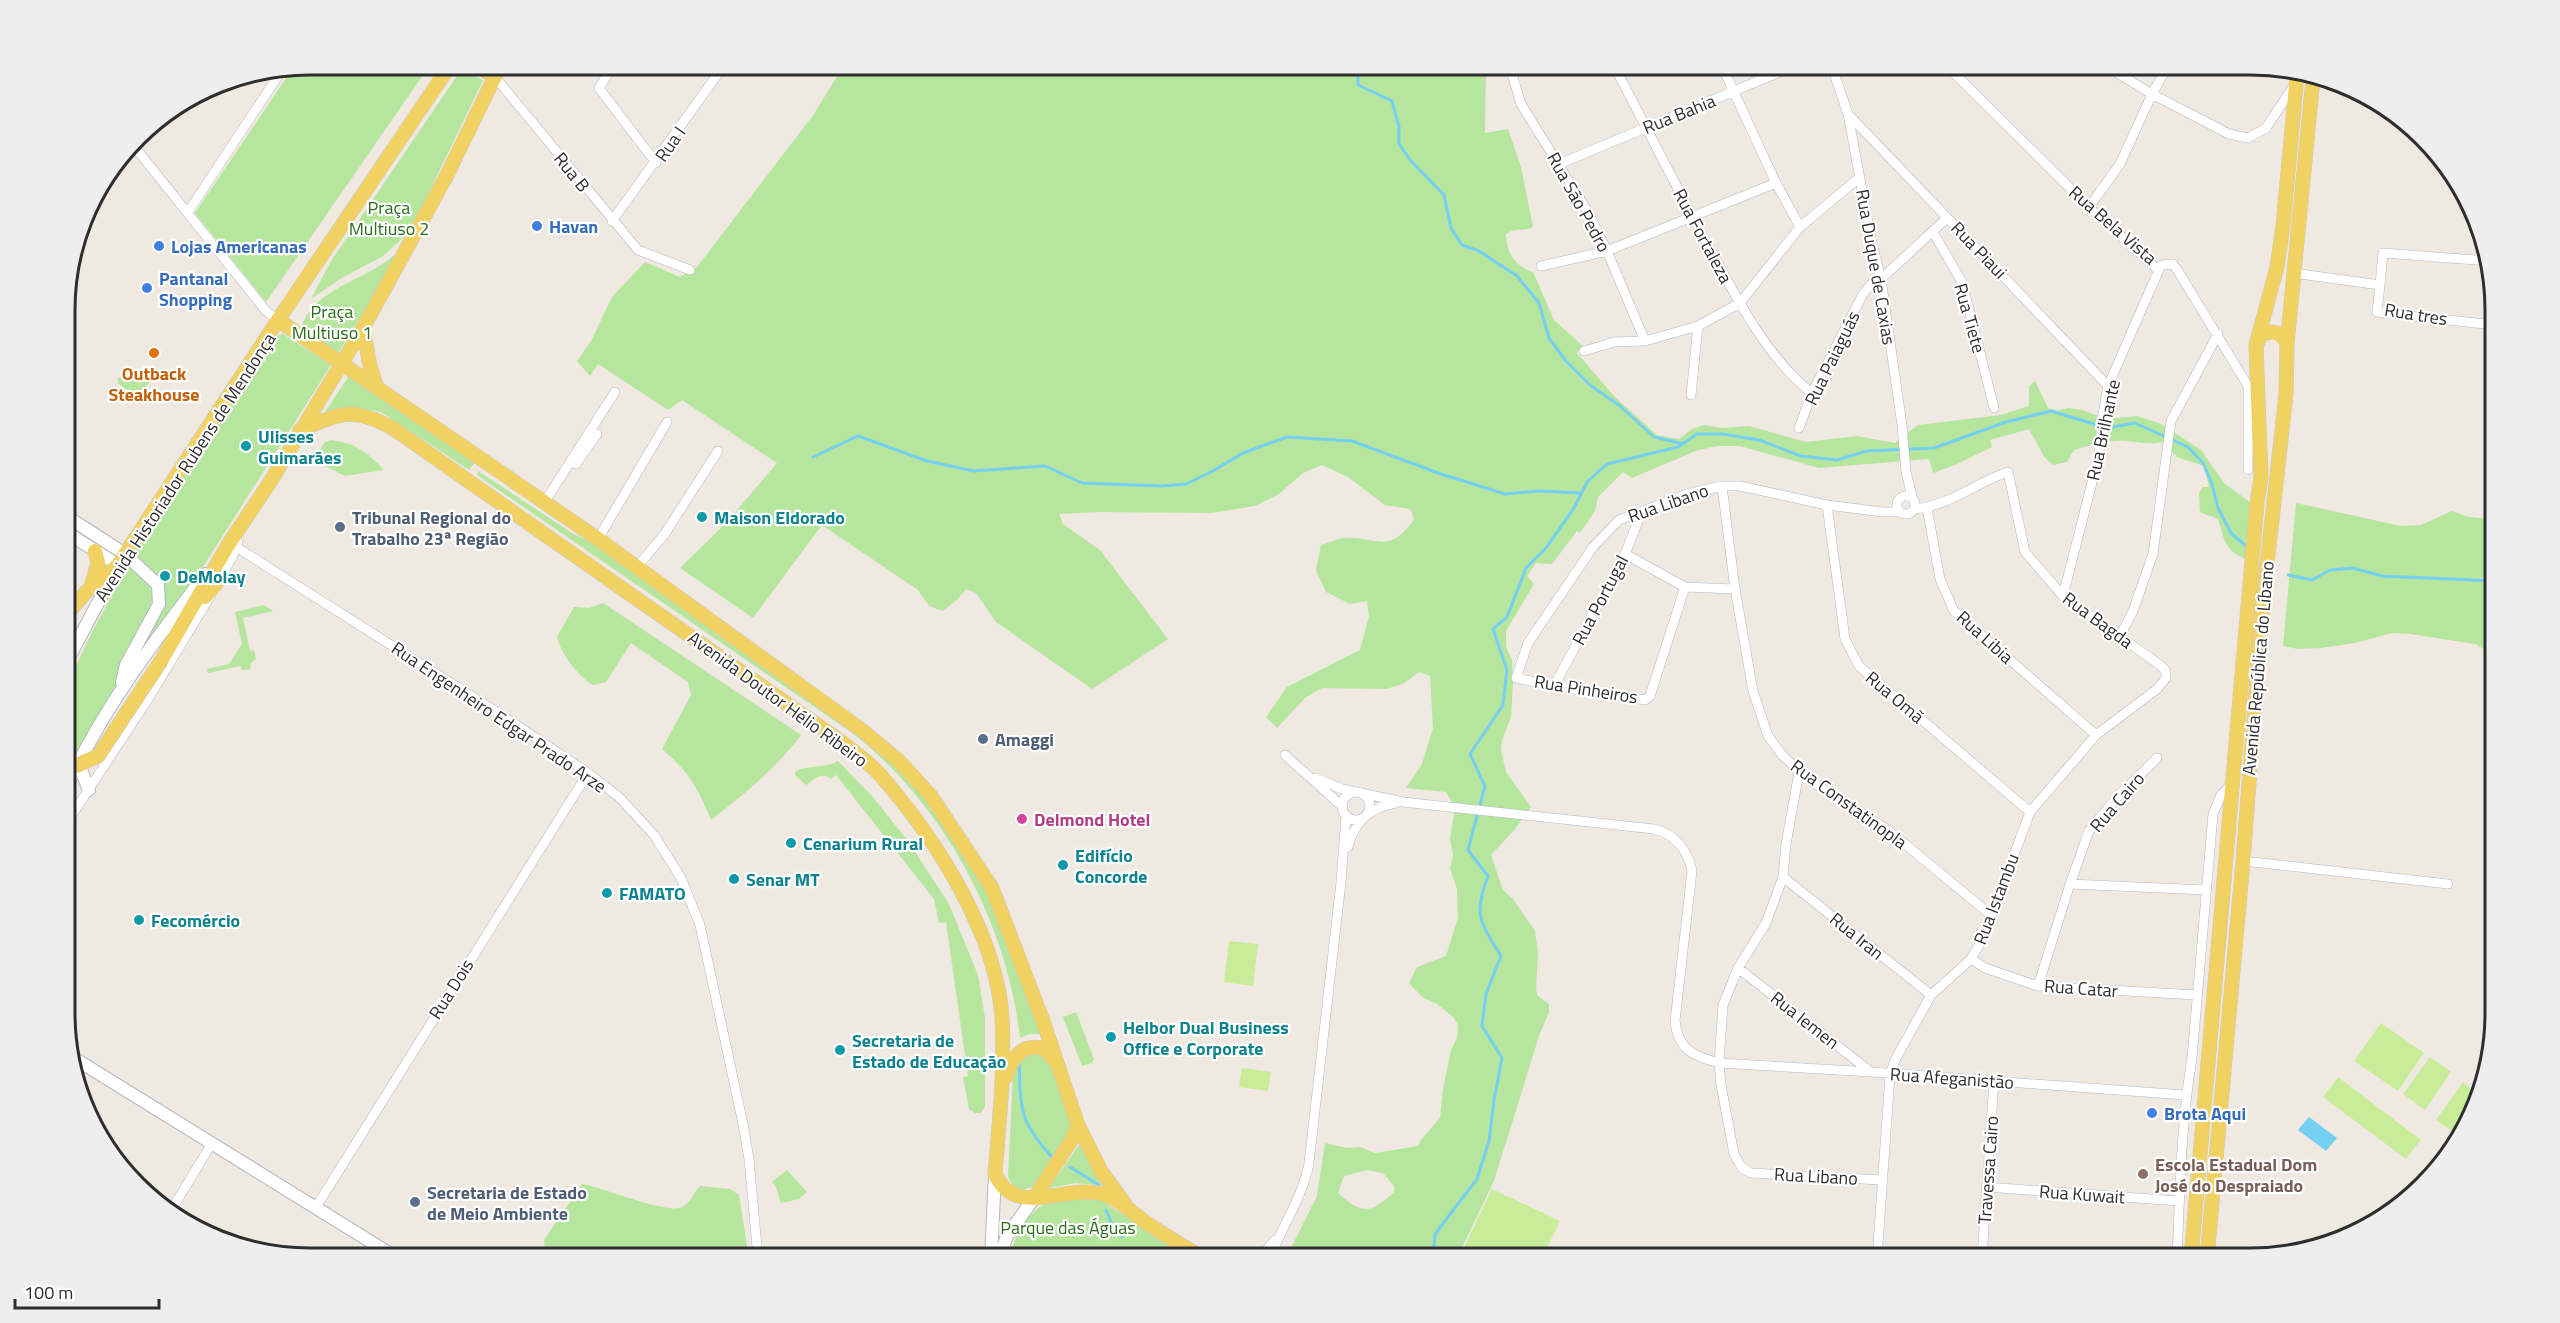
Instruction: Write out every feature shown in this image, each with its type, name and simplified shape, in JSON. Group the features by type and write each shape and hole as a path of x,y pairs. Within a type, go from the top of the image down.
{"main road":[{"name":"Avenida Historiador Rubens de Mendonça","path":"75,646 121,560 278,320 444,75"},
{"path":"75,764 78,765 98,756 232,546 242,525 363,328 446,177 495,77 492,75"},
{"name":"Avenida República do Líbano","path":"2191,1248 2261,477 2253,391 2256,345 2277,267 2283,226 2296,80"},
{"name":"Avenida República do Líbano","path":"2208,1248 2243,861 2263,602 2286,394 2287,344 2293,273 2313,83"},
{"name":"Avenida Doutor Hélio Ribeiro","path":"278,320 598,539 863,731 900,762 931,796 992,888 1059,1067 1078,1125 1101,1171 1132,1212"},
{"path":"363,328 370,366 378,388"},
{"path":"2256,345 2261,335 2267,332 2281,335 2287,344"},
{"path":"2253,391 2270,404 2280,401 2286,394"},
{"name":"Avenida Doutor Hélio Ribeiro","path":"300,430 340,415 356,414 374,418 467,479 843,743 887,782 925,832 964,895 977,922 992,968 1002,1017 1001,1091 995,1174 1000,1186 1009,1194 1034,1198 1082,1191 1100,1193 1188,1248"},
{"path":"467,479 480,457"},
{"path":"75,523 121,560 155,580 161,596 156,612 126,664 118,695"},
{"path":"75,538 95,551 121,560"},
{"path":"75,759 157,637 232,546"},
{"path":"90,589 97,572 98,556 95,551"},
{"path":"75,605 121,560"},
{"path":"160,661 219,580"},
{"path":"75,768 89,790"},
{"path":"1001,1091 1010,1062 1017,1053 1029,1048 1045,1049 1059,1067"},
{"path":"81,1062 381,1248"},
{"path":"1003,1248 1007,1236 1074,1136 1078,1125"},
{"path":"991,1248 995,1174"}],"street":[{"path":"607,75 598,88 656,163"},
{"name":"Rua I","path":"612,221 717,75"},
{"name":"Rua São Pedro","path":"1512,75 1521,104 1588,212 1645,341"},
{"name":"Rua Fortaleza","path":"1619,75 1692,217 1740,303 1792,378 1812,393"},
{"path":"1726,75 1776,183 1800,227"},
{"name":"Rua Bahia","path":"1559,164 1773,75"},
{"name":"Rua Duque de Caxias","path":"1835,75 1848,114 1871,239 1881,279 1906,472 1913,504"},
{"name":"Rua Bela Vista","path":"1956,75 2089,207 2157,269 2166,263 2173,264 2253,391"},
{"path":"2120,75 2229,134 2248,138 2266,128 2295,80"},
{"path":"2089,207 2120,164 2163,75"},
{"path":"188,212 277,77"},
{"name":"Rua B","path":"495,77 638,250 690,270"},
{"name":"Rua Piaui","path":"1848,114 2109,386"},
{"path":"138,150 266,311 278,320"},
{"path":"1584,351 1614,342 1645,341 1698,326 1740,303 1800,227 1860,177"},
{"path":"1541,266 1607,251 1776,183"},
{"name":"Rua Paiaguás","path":"1799,428 1812,393 1863,294 1871,284 1881,279 1947,218"},
{"name":"Rua Tiete","path":"1933,232 1962,282 1994,408"},
{"path":"2380,285 2383,253 2479,260"},
{"name":"Rua Brilhante","path":"2063,596 2099,455 2103,414 2109,386 2157,269"},
{"name":"Rua tres","path":"2293,273 2380,285 2377,312 2485,324"},
{"path":"1691,395 1698,326"},
{"path":"2120,636 2133,611 2153,554 2166,450 2172,421 2218,334"},
{"path":"2248,470 2253,391"},
{"path":"547,505 615,392"},
{"path":"598,539 667,422"},
{"path":"547,505 597,434"},
{"path":"636,568 664,535 718,451"},
{"name":"Rua Duque de Caxias","path":"1898,506 1906,472"},
{"name":"Rua Bagda","path":"1927,508 2008,472 2025,552 2063,596 2163,668 2166,678"},
{"name":"Rua Libano","path":"1516,678 1528,643 1593,547 1619,520 1687,494 1722,486 1740,486 1827,505 1869,510 1898,506 1907,496 1913,504 1927,508"},
{"name":"Rua Constatinopla","path":"1722,486 1735,589 1754,691 1768,736 1799,772 1888,830 1992,916"},
{"name":"Rua Libano","path":"1898,506 1908,513 1913,504"},
{"name":"Rua Omã","path":"1827,505 1845,639 1859,666 2030,812"},
{"name":"Rua Libia","path":"1927,508 1940,579 1954,611 2096,735"},
{"name":"Rua Portugal","path":"1554,686 1625,554 1642,512"},
{"path":"75,811 219,580 232,546"},
{"name":"Rua Engenheiro Edgar Prado Arze","path":"232,546 496,712 588,773 619,797 654,836 667,854 692,901 708,960 750,1159 757,1248"},
{"path":"1625,554 1685,587 1735,589"},
{"name":"Rua Pinheiros","path":"1516,678 1645,700 1650,696 1685,587"},
{"name":"Rua Istambu","path":"1878,1248 1890,1075 1912,1025 1931,995 1971,959 1992,916 2030,812 2096,735 2157,689 2166,678"},
{"path":"1285,754 1344,811 1358,819 1378,808 1403,802"},
{"name":"Rua Cairo","path":"2070,884 2089,831 2120,794 2157,758"},
{"path":"1303,771 1342,789 1403,802 1662,831 1681,845 1687,854 1692,871 1675,1021 1676,1034 1686,1049 1719,1064 1723,1005 1738,968 1766,923 1783,877 1786,844 1799,772"},
{"name":"Rua Dois","path":"316,1207 588,773"},
{"name":"Avenida República do Líbano","path":"2177,1248 2178,1201 2186,1095 2192,1058 2213,814 2221,795 2234,780"},
{"path":"1274,1248 1304,1185 1309,1163 1341,882 1344,811 1348,795 1358,792"},
{"path":"1341,882 1350,841 1356,827 1366,816 1370,802 1358,792"},
{"path":"2243,861 2448,884"},
{"name":"Rua Iran","path":"1783,877 1931,995"},
{"path":"2037,986 2070,884 2115,884 2206,890"},
{"name":"Rua Catar","path":"1971,959 1985,968 2037,986 2197,995"},
{"name":"Rua Iemen","path":"1738,968 1871,1072"},
{"path":"2192,1058 2207,1059"},
{"name":"Rua Libano","path":"1719,1064 1734,1154 1742,1168 1751,1173 1881,1180"},
{"name":"Rua Afeganistão","path":"1719,1064 1871,1072 2186,1095"},
{"name":"Travessa Cairo","path":"1983,1248 1994,1081"},
{"path":"174,1205 212,1143"},
{"name":"Rua Kuwait","path":"1986,1187 2178,1201"},
{"path":"1268,1248 1280,1233"}],"green space":[{"path":"423,75 266,302 195,213 287,76"},
{"name":"Praça Multiuso 2","path":"458,75 472,75 483,80 416,220 405,236 383,256 340,279 311,299 331,261"},
{"path":"838,75 1486,75 1485,133 1508,129 1521,167 1533,227 1506,234 1510,253 1516,262 1533,272 1554,320 1583,346 1577,353 1615,397 1657,435 1679,439 1692,429 1704,425 1722,428 1749,426 1806,442 1857,436 1895,443 1918,425 2001,415 2029,406 2029,386 2035,381 2048,408 2057,411 2068,408 2082,410 2107,419 2137,416 2161,424 2201,450 2225,484 2254,505 2251,561 2236,554 2227,546 2218,519 2200,512 2199,494 2202,487 2209,487 2204,466 2177,457 2163,442 2100,443 2074,450 2067,462 2053,465 2045,458 2029,429 1990,440 1992,447 1933,473 1929,459 1819,468 1740,446 1717,446 1698,450 1632,478 1623,472 1598,497 1595,511 1580,533 1577,531 1552,564 1536,563 1527,576 1534,584 1506,631 1506,646 1512,661 1513,684 1511,717 1502,740 1501,750 1506,772 1531,807 1491,855 1503,890 1513,899 1535,931 1538,954 1536,990 1538,996 1549,1004 1549,1012 1539,1036 1494,1181 1462,1248 1291,1248 1317,1196 1325,1143 1347,1148 1360,1147 1375,1153 1418,1146 1440,1118 1451,1050 1457,1038 1458,1025 1453,1017 1437,1004 1422,997 1409,983 1417,967 1446,956 1458,918 1457,889 1450,869 1453,855 1450,839 1455,807 1446,792 1406,788 1422,764 1433,728 1430,676 1419,672 1403,684 1386,689 1322,688 1306,697 1277,728 1266,717 1287,687 1360,650 1369,616 1367,601 1350,604 1326,592 1316,570 1321,545 1343,538 1390,541 1405,530 1414,519 1410,509 1385,505 1348,477 1322,465 1303,473 1279,494 1255,506 1212,513 1059,514 1063,524 1100,550 1168,639 1092,689 996,622 976,593 966,589 943,611 929,606 918,590 822,525 753,618 680,568 727,522 777,463 682,400 668,410 598,364 590,376 577,361 591,341 612,297 645,262 680,277 697,267 814,114","holes":["1367,1170 1383,1173 1394,1186 1394,1192 1378,1205 1366,1209 1354,1205 1338,1193 1344,1176"]},
{"name":"Praça Multiuso 1","path":"394,255 398,258 338,353 301,328 307,314 328,294 369,272"},
{"path":"283,334 331,365 201,570 145,647 75,765 75,668 142,540 276,336"},
{"path":"133,370 150,381 139,398 117,383 119,382 117,379"},
{"path":"349,376 475,462 469,470 381,412 353,408 325,412"},
{"path":"331,440 361,450 384,470 345,476 313,460 325,442"},
{"path":"478,471 572,533 593,543 902,765 983,874 1043,1034 1030,1034 1020,1038 1013,995 1001,951 985,908 940,827 882,758 848,730 477,475"},
{"path":"2296,503 2401,526 2421,525 2452,511 2469,517 2485,518 2485,650 2475,644 2392,633 2355,643 2321,648 2298,649 2283,646"},
{"path":"603,603 801,735 759,780 711,820 692,781 662,749 691,695 688,682 631,643 606,682 593,685 576,670 562,650 557,637 574,607 589,608"},
{"path":"264,605 273,611 243,618 250,651 254,650 256,659 251,663 250,669 242,670 241,666 208,673 207,669 229,664 242,644 235,612"},
{"path":"838,761 872,796 908,841 949,904 978,975 985,1018 985,1106 981,1113 975,1113 969,1109 963,1077 968,1076 946,922 939,923 934,899 836,775 831,779 824,776 818,777 806,785 795,775 795,772 804,768"},
{"path":"1229,941 1258,944 1253,986 1224,982"},
{"path":"1076,1012 1094,1059 1092,1063 1082,1066 1063,1017"},
{"path":"2381,1023 2424,1053 2398,1091 2354,1061"},
{"path":"1047,1051 1076,1122 1038,1183 1029,1188 1020,1189 1013,1185 1008,1176 1013,1074 1019,1055"},
{"path":"2430,1057 2451,1072 2425,1110 2403,1094"},
{"path":"1242,1068 1271,1072 1268,1091 1239,1087"},
{"path":"2338,1077 2421,1140 2406,1159 2323,1097"},
{"path":"2463,1082 2473,1090 2453,1132 2436,1120"},
{"path":"1084,1138 1107,1186 1076,1183 1049,1188"},
{"path":"787,1170 807,1192 799,1199 781,1203 772,1182"},
{"path":"582,1184 649,1204 675,1208 688,1203 700,1186 730,1189 739,1195 747,1248 545,1248 544,1240"},
{"path":"1492,1189 1560,1221 1547,1248 1464,1248"},
{"name":"Parque das Águas","path":"1054,1198 1098,1198 1174,1248 1012,1248 1024,1223 1045,1203"}],"water":[{"path":"2309,1117 2337,1138 2326,1151 2298,1130"}],"waterway":[{"path":"1358,75 1358,85 1392,101 1399,127 1399,144 1411,161 1444,195 1451,228 1462,245 1479,251 1517,276 1539,303 1549,338 1565,360 1590,385 1620,406 1654,437 1684,444"},
{"path":"1434,1248 1435,1234 1477,1179 1489,1141 1502,1058 1482,1026 1486,994 1501,956 1481,918 1481,900 1488,876 1468,850 1485,786 1470,754 1503,705 1507,670 1493,629 1507,617 1526,568 1546,548 1574,508 1587,482 1607,464 1678,447 1697,434 1723,434 1759,440 1801,456 1837,460 1867,451 1934,448 2006,422 2051,411 2107,428 2135,423 2188,447 2203,463 2212,484 2218,508 2231,533 2246,546"},
{"path":"813,457 858,436 927,461 973,471 1045,466 1082,483 1162,486 1186,484 1243,453 1287,437 1352,441 1441,474 1505,494 1538,491 1581,493"},
{"path":"2288,575 2312,580 2330,570 2353,568 2382,576 2485,581"},
{"path":"1019,1062 1023,1113 1032,1132 1051,1156"},
{"path":"1070,1167 1099,1185"},
{"path":"1106,1210 1112,1224 1122,1237"}],"place":[{"name":"Havan","path":"537,226"},
{"name":"Lojas Americanas","path":"159,246"},
{"name":"Pantanal Shopping","path":"147,288"},
{"name":"Outback Steakhouse","path":"154,353"},
{"name":"Ulisses Guimarães","path":"246,446"},
{"name":"Maison Eldorado","path":"702,517"},
{"name":"Tribunal Regional do Trabalho 23ª Região","path":"340,527"},
{"name":"DeMolay","path":"165,576"},
{"name":"Amaggi","path":"983,739"},
{"name":"Delmond Hotel","path":"1022,819"},
{"name":"Cenarium Rural","path":"791,843"},
{"name":"Edifício Concorde","path":"1063,865"},
{"name":"Senar MT","path":"734,879"},
{"name":"FAMATO","path":"607,893"},
{"name":"Fecomércio","path":"139,920"},
{"name":"Helbor Dual Business Office e Corporate","path":"1111,1037"},
{"name":"Secretaria de Estado de Educação","path":"840,1050"},
{"name":"Brota Aqui","path":"2152,1113"},
{"name":"Escola Estadual Dom José do Despraiado","path":"2143,1174"},
{"name":"Secretaria de Estado de Meio Ambiente","path":"415,1202"}]}
